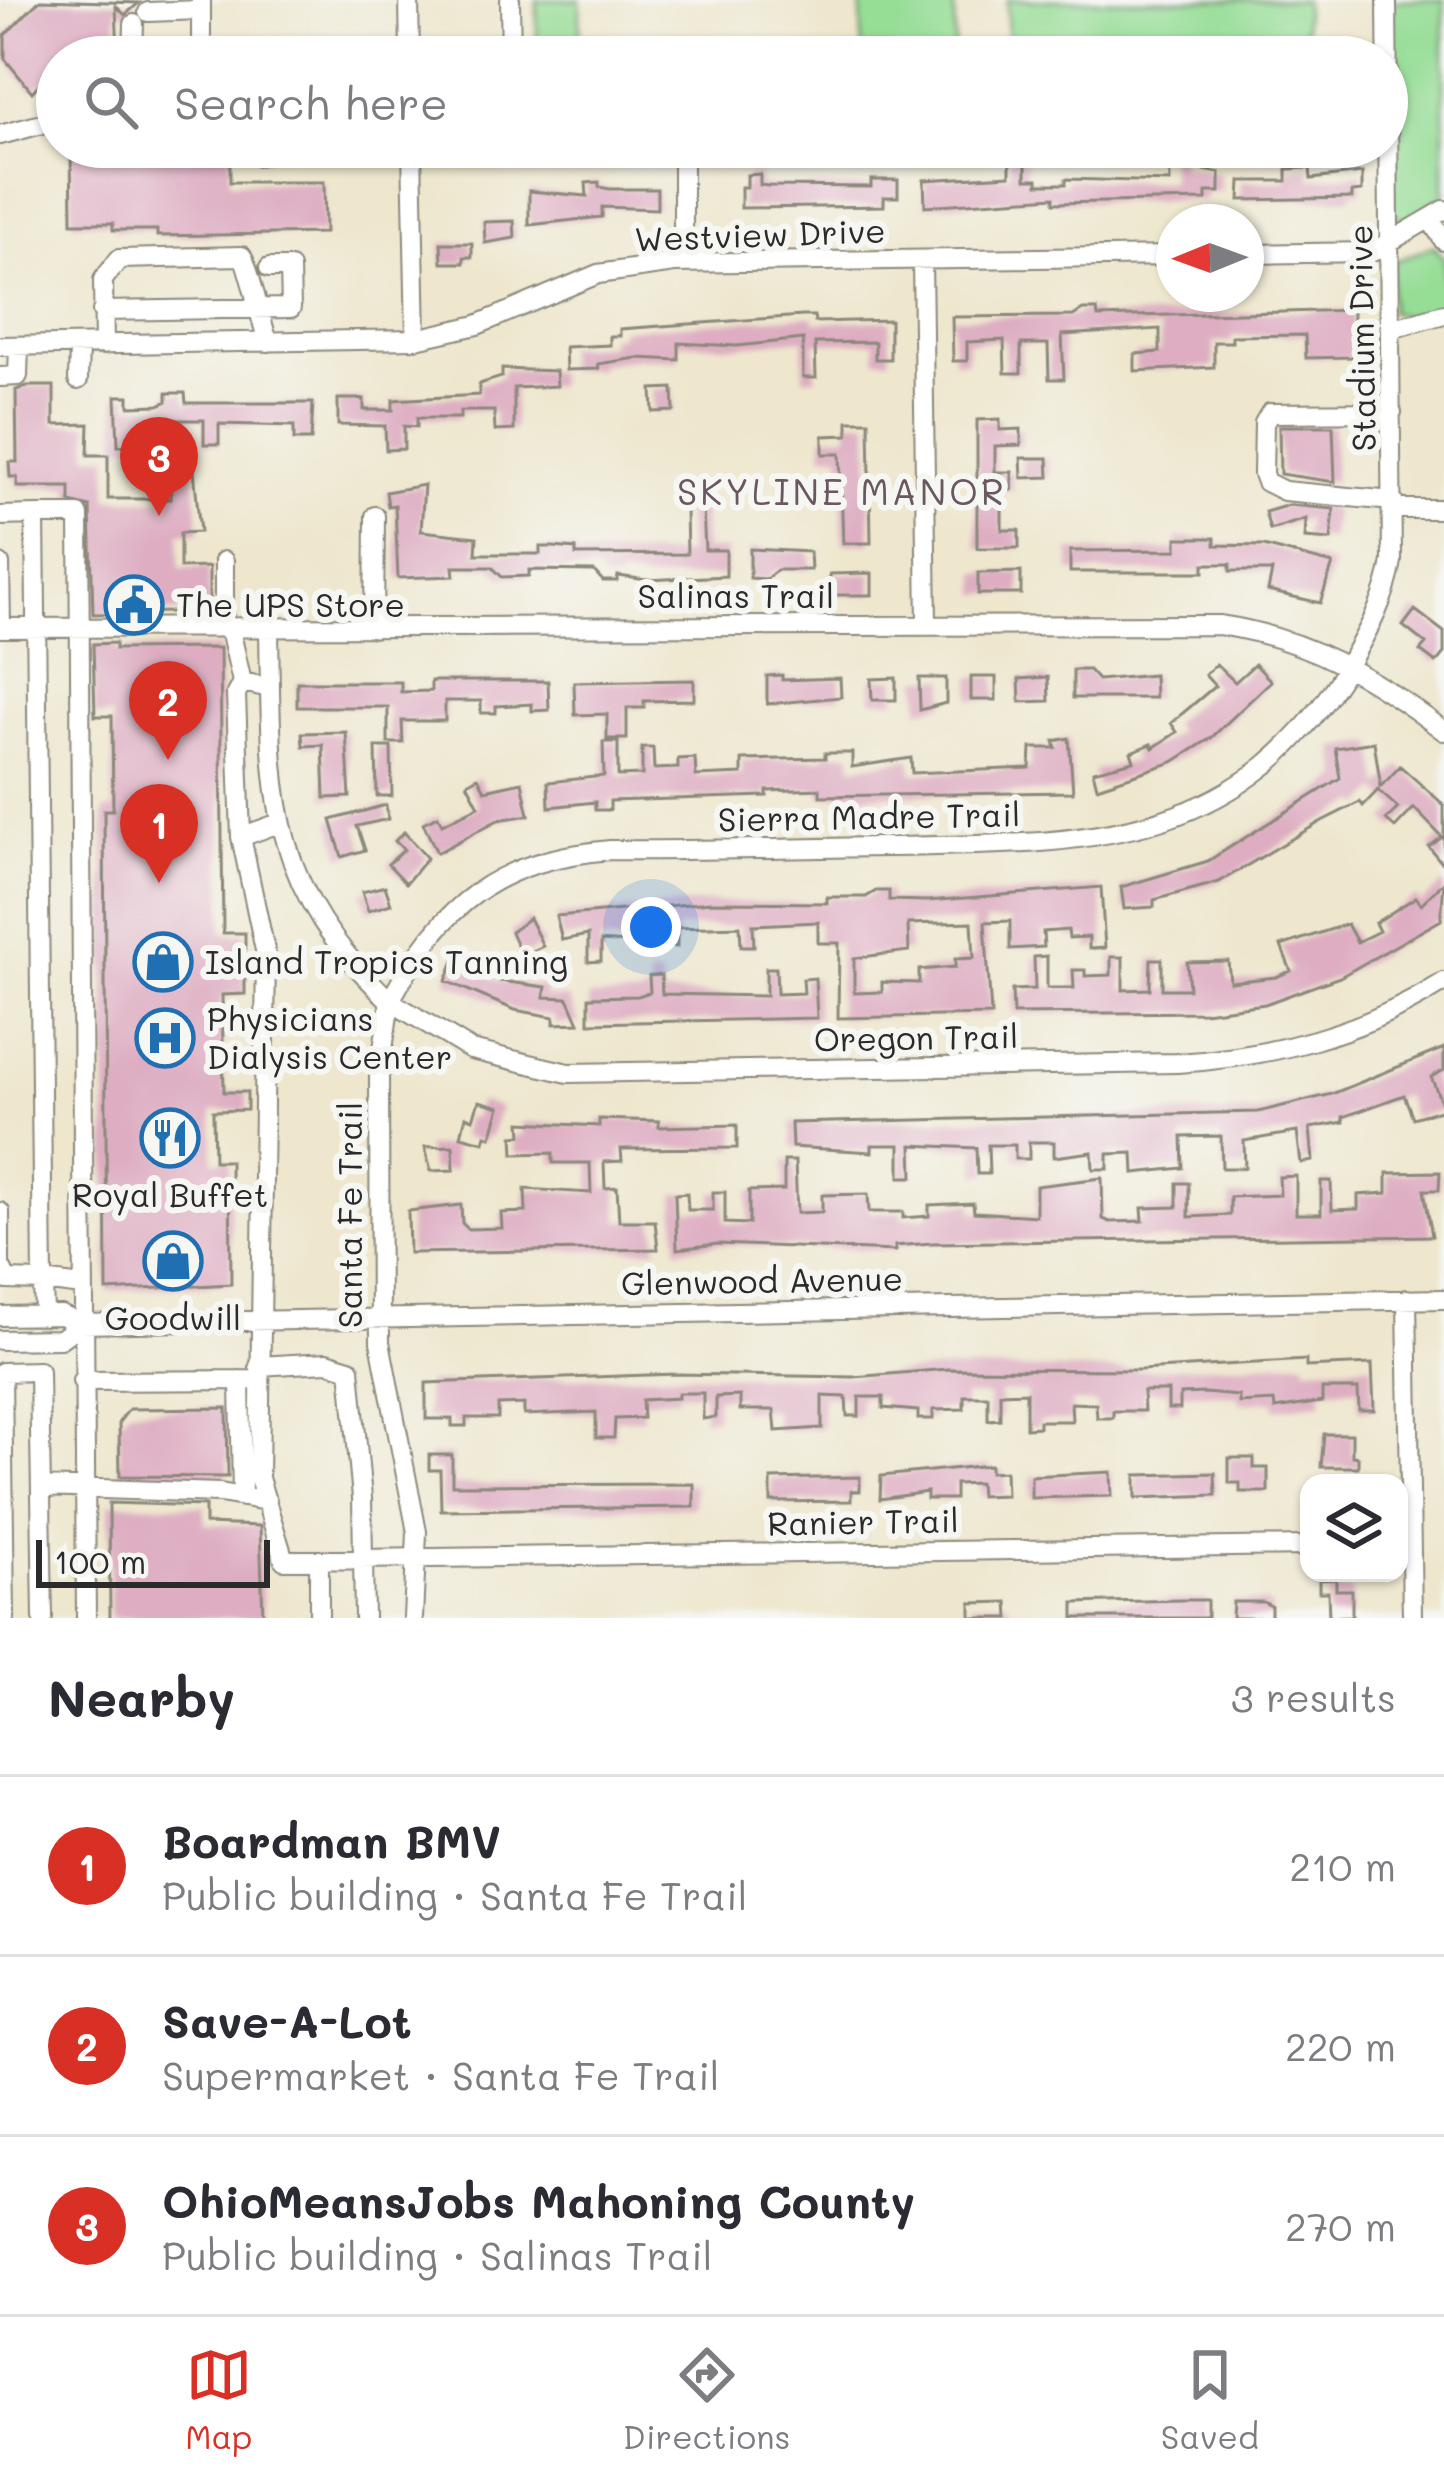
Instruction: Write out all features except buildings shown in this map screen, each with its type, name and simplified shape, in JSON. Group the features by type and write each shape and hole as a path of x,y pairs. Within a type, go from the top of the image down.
{"street":[{"path":"409,0 410,36"},
{"path":"510,0 511,36"},
{"name":"Stadium Drive","path":"1388,0 1388,36"},
{"path":"137,36 141,18 201,5 201,36"},
{"path":"0,135 36,126"},
{"path":"412,168 416,339"},
{"path":"683,168 683,263"},
{"name":"Stadium Drive","path":"1348,665 1389,580 1393,505 1390,168"},
{"path":"1264,254 1372,252 1437,215 1444,241"},
{"path":"104,345 103,280 119,259 220,253 242,256 249,265 268,342"},
{"name":"Westview Drive","path":"10,346 416,339 477,325 598,274 683,263 1156,256"},
{"path":"922,260 927,624"},
{"path":"102,310 291,308 290,268 269,268"},
{"path":"1390,329 1444,314"},
{"path":"78,380 79,345"},
{"path":"0,377 18,376 10,346"},
{"path":"1392,412 1270,413 1264,423 1263,475 1273,488 1444,509"},
{"path":"35,515 44,1316"},
{"path":"0,516 80,515 86,1200 81,1375 86,1618"},
{"path":"374,628 375,516"},
{"path":"224,561 227,629 242,682 249,688 270,688"},
{"path":"0,564 1,628"},
{"name":"Salinas Trail","path":"1,628 1219,625 1291,640 1348,665 1444,731"},
{"path":"269,629 271,776 294,872 327,933 390,1001"},
{"name":"Sierra Madre Trail","path":"390,1001 419,948 454,908 499,877 553,858 610,850 1059,843 1156,824 1217,796 1268,761 1316,712 1348,665"},
{"path":"242,682 236,694 242,837 266,955 259,1320 242,1497"},
{"path":"242,837 279,823"},
{"name":"Oregon Trail","path":"390,1001 471,1050 568,1073 1084,1065 1225,1060 1273,1052 1375,1020 1444,982"},
{"name":"Santa Fe Trail","path":"390,1001 379,1077 382,1356 417,1532 413,1618"},
{"path":"0,1212 0,1265 7,1280 82,1286"},
{"path":"1406,1474 1407,1299"},
{"name":"Glenwood Avenue","path":"0,1316 44,1316 81,1324 1444,1299"},
{"name":"Glenwood Avenue","path":"0,1340 60,1339 81,1324"},
{"path":"34,1340 43,1618"},
{"path":"5,1618 2,1372 252,1375 327,1362 350,1369 364,1618"},
{"path":"252,1375 259,1478 280,1557 288,1562 319,1562 319,1618"},
{"path":"41,1487 267,1501"},
{"name":"Ranier Trail","path":"319,1562 1300,1546"},
{"path":"1408,1576 1412,1618"}],"green space":[{"path":"537,0 580,0 580,36 537,36"},
{"path":"861,0 954,0 955,36 862,36"},
{"path":"1007,0 1304,0 1305,36 1008,36"},
{"path":"1387,0 1444,0 1444,195 1410,220 1391,216 1390,168 1408,168 1408,36 1388,36"},
{"path":"1433,246 1444,258 1444,307 1404,316 1390,312 1391,263"}],"place":[{"name":"OhioMeansJobs Mahoning County","path":"159,516"},
{"name":"The UPS Store","path":"134,605"},
{"name":"Save-A-Lot","path":"168,760"},
{"name":"Boardman BMV","path":"159,883"},
{"name":"Island Tropics Tanning","path":"163,962"},
{"name":"Physicians Dialysis Center","path":"165,1038"},
{"name":"Royal Buffet","path":"170,1138"},
{"name":"Goodwill","path":"173,1261"}],"district":[{"name":"SKYLINE MANOR","path":"842,492"}]}
